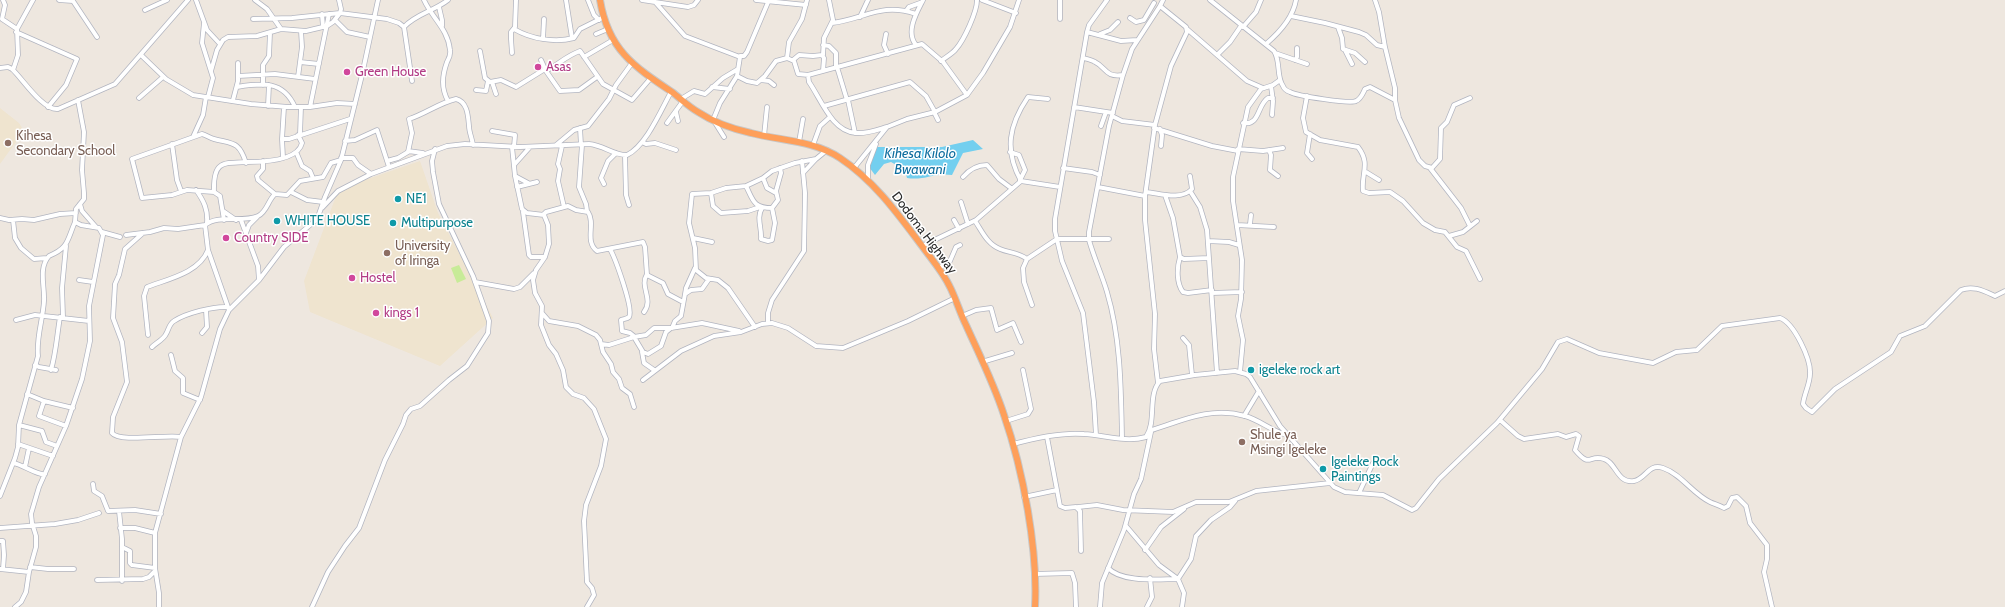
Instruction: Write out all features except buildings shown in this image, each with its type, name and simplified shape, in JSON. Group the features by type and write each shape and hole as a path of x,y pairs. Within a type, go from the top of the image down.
{"highway":[{"name":"Dodoma Highway","path":"600,0 601,18 613,40 632,63 650,79 671,92 700,114 713,120 744,131 813,145 827,150 854,168 895,209 939,268 955,298 982,362 1006,421 1013,444 1031,532 1035,607"}],"street":[{"path":"3,0 5,5 2,19 16,30 77,59 66,85 48,107"},
{"path":"13,70 18,55 16,30 33,0"},
{"path":"59,0 74,0 96,37"},
{"path":"144,10 167,0"},
{"path":"0,68 8,67 13,70 29,91 48,107 52,109 58,108 115,84 188,0"},
{"path":"196,0 200,7 204,23 211,36 220,44"},
{"path":"255,0 267,9 281,29"},
{"path":"211,71 214,55 223,40 232,36 257,36 281,29 301,31 325,27 335,20 340,13 341,8 339,0"},
{"path":"159,607 160,593 155,569 155,533 182,437 200,400 216,342 228,308 259,280 284,247 316,220 322,202 341,159 378,0"},
{"path":"424,0 442,26 448,40 450,52 442,82 448,102"},
{"path":"404,27 412,20 439,7 448,0"},
{"path":"566,0 572,38"},
{"path":"588,0 594,14 601,18"},
{"path":"642,0 656,3 673,2 691,6 698,0"},
{"path":"756,0 806,5"},
{"path":"787,58 789,42 802,19 807,0"},
{"path":"823,71 823,45 825,36 832,22 829,0"},
{"path":"860,17 868,0"},
{"path":"941,61 955,50 958,45 971,20 977,0"},
{"path":"982,0 1016,13"},
{"path":"809,75 809,81 830,117 840,126 855,133 887,127 907,119 934,112 967,95 1001,44 1016,13 1019,0"},
{"path":"1060,0 1060,19"},
{"path":"1096,435 1094,402 1083,312 1062,261 1057,239 1055,218 1087,32 1089,25 1107,0"},
{"path":"1149,0 1160,5 1247,81 1263,88"},
{"path":"1122,438 1120,380 1112,314 1107,292 1089,240 1091,215 1112,114 1123,75 1137,40 1163,0"},
{"path":"1210,0 1275,52 1307,64"},
{"path":"1217,55 1256,12 1262,0"},
{"path":"1266,44 1291,16 1296,0"},
{"path":"1375,0 1379,12 1399,118 1419,160 1425,166 1430,168 1457,202 1470,226"},
{"path":"512,53 511,33 514,29 514,1"},
{"path":"656,3 685,36 740,56 744,56 756,32 768,1"},
{"path":"906,11 910,7 922,1"},
{"path":"916,45 911,30 922,1"},
{"path":"1130,18 1136,22 1144,20 1154,3"},
{"path":"439,7 442,26"},
{"path":"832,22 860,17 878,10 896,9 916,14"},
{"path":"253,19 273,19 340,13 396,22 404,27 412,82"},
{"path":"322,14 325,27"},
{"path":"310,107 314,79 319,64 325,27 329,14"},
{"path":"1291,16 1366,35 1377,45 1385,47"},
{"path":"514,29 535,38 558,40 577,36 580,29 601,18"},
{"path":"543,39 544,19"},
{"path":"335,20 348,32 370,36"},
{"path":"1098,35 1108,31 1118,22"},
{"path":"193,137 203,115 207,97 213,81 202,43 204,23"},
{"path":"1338,27 1342,38 1342,47 1352,64"},
{"path":"596,34 608,29"},
{"path":"1100,607 1102,583 1126,526 1129,510 1141,479 1158,383 1154,349 1155,314 1145,220 1145,194 1155,127 1171,66 1188,29"},
{"path":"298,77 302,44 301,31"},
{"path":"1087,32 1125,42 1137,40"},
{"path":"263,85 262,74 264,62 270,56 270,33"},
{"path":"886,34 884,46 888,54"},
{"path":"584,57 613,40"},
{"path":"793,60 797,74 809,75 922,44 941,61 967,95"},
{"path":"823,45 829,46 835,53 837,67 855,133"},
{"path":"1295,60 1297,57 1297,48"},
{"path":"1345,50 1355,53 1366,62"},
{"path":"480,51 484,75 490,82 496,94"},
{"path":"490,82 502,80 512,86 518,86 559,63 562,59 580,51 603,84 633,100 650,79"},
{"path":"1275,52 1279,64 1280,80 1289,92 1307,96 1354,102 1359,100 1365,89 1370,87 1395,100"},
{"path":"141,55 162,77 187,93 268,106 310,107 337,103 355,104"},
{"path":"793,60 798,55 823,55"},
{"path":"724,138 713,120 720,103 737,76 740,56"},
{"path":"737,76 757,83 776,61 787,58 793,60"},
{"path":"1083,58 1095,62 1106,72 1116,75 1123,75"},
{"path":"541,60 545,70 560,91 579,90 597,77"},
{"path":"300,62 319,64"},
{"path":"233,100 237,87 238,63"},
{"path":"556,146 573,131 588,126 632,63"},
{"path":"667,123 682,100 694,91 705,94 712,87 738,69"},
{"path":"238,76 262,74 314,79"},
{"path":"139,98 162,77"},
{"path":"761,80 772,82 774,85"},
{"path":"1240,372 1243,340 1238,316 1242,292 1242,260 1232,191 1233,177 1248,106 1263,88 1271,86 1280,80"},
{"path":"476,90 486,91 490,82"},
{"path":"824,106 910,82 926,96 938,120"},
{"path":"237,87 263,85 278,87 285,91 295,107"},
{"path":"268,106 269,85"},
{"path":"1271,86 1273,98 1272,115"},
{"path":"712,87 730,89"},
{"path":"320,210 338,191 370,174 389,168 435,149 452,145 530,147 599,145 625,156 631,153 642,142 671,92"},
{"path":"1020,180 1010,152 1010,138 1021,108 1028,96 1048,99"},
{"path":"1307,96 1303,124 1306,132 1333,143 1358,147 1364,158 1366,172 1363,184 1364,192 1390,192 1403,201 1423,223 1435,230 1443,230 1457,248 1466,251 1480,279"},
{"path":"1243,124 1255,121 1262,103 1268,98 1273,98"},
{"path":"1430,168 1436,165 1440,159 1441,128 1447,122 1452,107 1457,102 1470,98"},
{"path":"387,160 403,156 408,151 412,133 409,119 419,117 448,102 459,99 469,118 473,145"},
{"path":"35,365 53,370 55,343 62,317 62,288 66,246 75,222 76,213 84,196 82,170 84,132 78,100"},
{"path":"283,158 282,141 284,107"},
{"path":"301,107 299,134 302,143 297,154 302,166 310,171 313,178"},
{"path":"764,136 767,107"},
{"path":"1074,107 1106,112 1122,121 1155,127 1212,146 1238,150 1269,150 1283,148"},
{"path":"676,111 678,121"},
{"path":"1101,126 1106,112"},
{"path":"813,145 820,126 830,117"},
{"path":"282,141 299,134 350,119"},
{"path":"799,142 803,119"},
{"path":"854,168 887,127"},
{"path":"580,128 582,145 579,187 586,204 587,211 591,218 590,236 594,248 599,251 643,242 645,247 647,274 644,284 649,301 644,312"},
{"path":"1160,129 1162,135 1161,146"},
{"path":"345,141 355,140 377,130 389,168"},
{"path":"492,131 515,135 513,147 515,175 523,212 529,255 531,257 545,257"},
{"path":"224,220 220,196 214,192 196,190 181,191 172,195 142,198 131,161 136,156 202,134 212,139 230,142 241,150 246,162"},
{"path":"1310,134 1307,153 1312,159"},
{"path":"869,182 867,171 869,160 878,138"},
{"path":"642,142 646,144 655,143 676,150"},
{"path":"172,144 176,180 181,191"},
{"path":"562,146 558,164 560,169 558,181 564,207"},
{"path":"514,165 530,147"},
{"path":"312,607 328,572 343,548 359,528 385,460 406,416 411,409 422,404 448,380 467,366 486,338 489,321 476,282 441,208 433,172 432,161 435,149"},
{"path":"803,172 827,150"},
{"path":"1269,150 1271,155 1270,170 1278,176"},
{"path":"408,151 424,153"},
{"path":"922,246 975,221 1020,180 1025,170 1024,164 1019,155 1010,152"},
{"path":"604,184 601,178 608,161 616,153"},
{"path":"214,192 215,173 221,165 227,162 263,161 297,154"},
{"path":"625,156 626,194 629,205"},
{"path":"263,161 263,169 257,176 258,180 275,194 285,196 291,192 300,181 324,177 331,163 341,159 353,158 358,165 370,174"},
{"path":"755,327 728,288 717,280 702,276 696,268 693,238 689,224 692,194 702,192 711,193 726,188 746,186 780,168 802,161 816,159"},
{"path":"768,323 768,313 772,300 804,251 802,161"},
{"path":"963,177 970,170 982,165 987,165 999,179 1011,188"},
{"path":"761,207 758,219 761,228 761,239 768,241 772,240 775,225 772,208 778,200 776,193 781,172 780,168"},
{"path":"1063,168 1092,172 1100,175"},
{"path":"1366,172 1379,180"},
{"path":"515,175 521,173"},
{"path":"515,175 528,184"},
{"path":"1190,176 1192,186 1190,191 1204,218 1208,241 1218,373"},
{"path":"763,178 766,188 776,193"},
{"path":"1020,180 1060,187"},
{"path":"517,186 537,182"},
{"path":"746,186 751,200 761,207"},
{"path":"1098,187 1145,194 1175,196 1190,191"},
{"path":"196,190 207,210 206,224 208,250 228,308"},
{"path":"291,192 307,200 322,202"},
{"path":"711,193 714,207 721,213 748,211 761,207 772,208"},
{"path":"245,235 249,225 263,212 275,194"},
{"path":"1165,195 1173,218 1180,257 1178,274 1180,288 1183,292 1242,292"},
{"path":"961,202 968,224"},
{"path":"80,204 82,211 102,232 120,237"},
{"path":"523,212 543,214 570,206 576,210 587,211"},
{"path":"223,210 236,220"},
{"path":"0,218 13,220 34,220 60,214 76,213"},
{"path":"476,282 514,289 520,287 535,272 545,257 550,239 546,219 543,214"},
{"path":"1250,224 1251,214"},
{"path":"126,234 143,233 164,228 178,229 224,220 241,220 258,216"},
{"path":"13,220 14,238 21,248 34,259 47,258 61,251 66,246"},
{"path":"241,220 245,235 256,260 259,280"},
{"path":"954,220 959,229"},
{"path":"975,221 990,244 1000,249 1016,252 1027,259"},
{"path":"1449,236 1463,232 1477,221"},
{"path":"75,222 81,225 96,227"},
{"path":"1237,225 1250,224 1274,227"},
{"path":"15,607 21,602 26,592 29,569 37,541 32,511 45,474 73,408 90,345 89,321 93,282 102,232"},
{"path":"143,233 124,249 119,275 115,284 113,318 122,342 127,382 113,417 112,433 119,437 138,438 145,436 162,437 172,435 182,437"},
{"path":"693,238 712,242"},
{"path":"1032,305 1024,282 1023,268 1027,259 1057,239 1109,239"},
{"path":"1208,241 1239,244"},
{"path":"939,268 950,262 956,247 960,245"},
{"path":"610,249 615,258 630,303 629,315 627,319 621,320 620,326 623,332 634,337 642,352 644,363 654,370"},
{"path":"148,335 144,296 147,287 165,281 197,265 204,260 208,250"},
{"path":"1180,257 1184,259 1209,258"},
{"path":"0,496 13,463 18,444 19,425 38,356 44,298 42,282 47,258"},
{"path":"642,352 650,354 661,346 666,332 681,316 685,290 696,268"},
{"path":"535,272 533,280 535,291 541,303 541,325 549,346 556,354 563,370 566,387 573,394 584,398 594,409 606,438 601,466 586,506 584,517 587,582 592,588 594,595 587,607"},
{"path":"647,274 664,284 668,294 683,302"},
{"path":"685,294 691,290 702,288 709,279"},
{"path":"79,280 93,282"},
{"path":"1158,383 1164,379 1192,375 1240,372 1250,377 1267,407 1288,435 1330,483 1339,490 1383,495 1407,508 1414,509 1439,479 1500,420 1542,369 1558,342 1562,340 1570,340 1599,353 1651,364 1676,352 1697,350 1722,326 1776,318 1783,319 1789,324 1806,352 1810,375 1803,404 1812,412 1835,389 1891,352 1900,336 1925,326 1961,290 1969,288 1979,289 1995,296 2005,291"},
{"path":"643,380 654,370 681,351 709,338 743,332 768,323 788,328 816,346 843,348 912,319 955,298"},
{"path":"152,347 166,334 167,330 174,321 192,313 214,307 228,308"},
{"path":"962,316 976,310 991,308 997,330 1013,323 1021,342"},
{"path":"202,333 207,327 206,310"},
{"path":"542,313 546,319 552,322 578,326 593,332 599,339 621,387 630,394 634,407"},
{"path":"16,320 29,315 43,315 89,321"},
{"path":"601,344 609,345 634,337 646,335 656,328 671,328 706,323 743,332"},
{"path":"1183,338 1189,346 1192,375"},
{"path":"982,362 1012,353"},
{"path":"171,355 176,370 183,378 183,393 200,400"},
{"path":"1006,421 1028,414 1031,409 1023,370"},
{"path":"1244,416 1259,391"},
{"path":"27,394 44,401 73,408"},
{"path":"44,401 39,416 66,426"},
{"path":"1013,444 1069,434 1140,439 1146,437 1150,430 1195,415 1223,413 1244,416 1276,432 1288,435"},
{"path":"1500,420 1524,439 1558,434 1566,437 1576,434 1578,436 1575,449 1584,460 1589,461 1599,458 1607,460 1618,474 1629,481 1636,481 1650,468 1661,467 1672,472 1711,503 1724,508 1728,506 1733,497 1737,497 1747,507 1750,523 1767,547 1764,572 1772,607"},
{"path":"19,425 42,431 46,442 57,446"},
{"path":"1047,437 1060,506 1078,507 1097,505 1129,510 1173,512 1196,502 1229,502 1256,491 1330,483"},
{"path":"18,444 53,456"},
{"path":"25,467 29,448"},
{"path":"1359,493 1373,462"},
{"path":"13,463 39,474 45,474"},
{"path":"93,484 94,491 104,498 106,509 109,511 135,510 161,514"},
{"path":"1024,497 1056,490"},
{"path":"1178,579 1191,558 1196,536 1211,520 1230,507 1236,500"},
{"path":"1078,507 1080,511 1081,551"},
{"path":"1145,550 1161,528 1185,507"},
{"path":"119,511 122,547 122,581"},
{"path":"0,528 34,527 78,520 99,513"},
{"path":"1126,526 1159,565 1178,579 1184,593 1182,607"},
{"path":"120,528 135,528 155,533"},
{"path":"0,540 3,541 4,546 1,569 74,569"},
{"path":"122,547 130,551 131,565 155,569"},
{"path":"1108,568 1119,576 1178,579"},
{"path":"97,580 122,581 147,578 155,569"},
{"path":"1034,574 1072,572 1075,583 1076,607"},
{"path":"1147,607 1152,597 1150,578"}],"shaded area":[{"name":"Kihesa Secondary School","path":"0,108 19,123 24,131 0,164"},
{"name":"University of Iringa","path":"420,161 438,213 493,318 440,366 310,312 304,281 338,191"}],"green space":[{"path":"459,265 466,279 457,283 451,268"}],"water":[{"name":"Kihesa Kilolo Bwawani","path":"973,140 983,149 963,153 952,175 946,174 913,179 907,178 905,170 891,162 884,164 875,175 869,167 872,155 877,147 942,147"}],"place":[{"name":"Asas","path":"538,67"},
{"name":"Green House","path":"347,72"},
{"name":"Kihesa Secondary School","path":"8,143"},
{"name":"NE1","path":"398,199"},
{"name":"WHITE HOUSE","path":"277,221"},
{"name":"Multipurpose","path":"393,223"},
{"name":"Country SIDE","path":"226,238"},
{"name":"University of Iringa","path":"387,253"},
{"name":"Hostel","path":"352,278"},
{"name":"kings 1","path":"376,313"},
{"name":"igeleke rock art","path":"1251,370"},
{"name":"Shule ya Msingi Igeleke","path":"1242,442"},
{"name":"Igeleke Rock Paintings","path":"1323,469"}]}
